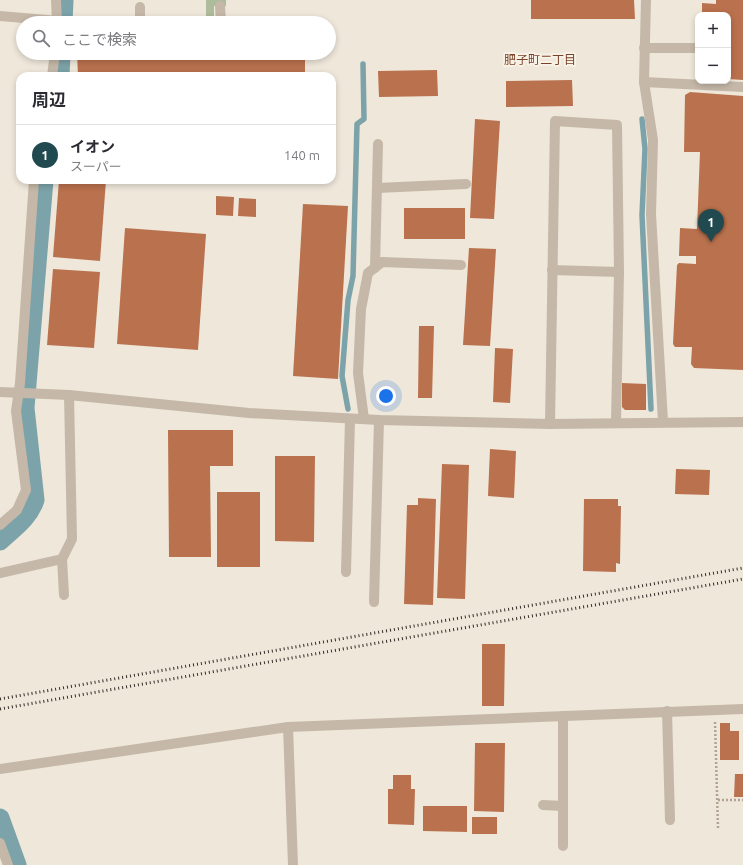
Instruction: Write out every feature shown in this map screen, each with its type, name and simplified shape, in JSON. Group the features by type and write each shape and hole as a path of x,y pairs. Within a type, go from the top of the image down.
{"street":[{"path":"56,0 60,16"},
{"path":"646,0 644,82 653,140 651,214 663,421"},
{"path":"220,6 221,16"},
{"path":"140,7 140,16"},
{"path":"0,16 16,17"},
{"path":"644,48 695,48"},
{"path":"53,72 54,60"},
{"path":"644,82 743,87"},
{"path":"550,424 555,121 618,125 619,272 616,422"},
{"path":"375,268 378,144"},
{"path":"0,525 17,510 26,490 16,411 19,392 34,184"},
{"path":"377,188 466,184"},
{"path":"364,419 358,373 361,309 368,273 382,262 461,265"},
{"path":"552,270 619,272"},
{"path":"0,392 69,395 249,413 350,419 550,424 663,421 743,422"},
{"path":"64,595 62,559 72,539 69,395"},
{"path":"346,572 350,419"},
{"path":"374,602 379,420"},
{"path":"1,573 62,559"},
{"path":"0,769 288,727 743,709"},
{"path":"667,711 670,820"},
{"path":"563,716 563,846"},
{"path":"288,727 293,865"},
{"path":"544,805 563,806"},
{"path":"0,843 8,865"}],"path":[{"path":"715,710 718,828"},
{"path":"717,800 743,800"}],"green space":[{"path":"206,0 226,0 226,6 214,6 214,16 206,16"}],"building":[{"path":"531,0 634,0 635,19 531,19"},
{"path":"716,0 743,0 743,80 731,79 731,12 702,12 702,3 716,4"},
{"path":"77,60 305,60 305,72 78,72"},
{"path":"437,70 438,96 379,97 378,71"},
{"path":"572,80 573,106 506,107 506,81"},
{"path":"690,92 743,96 743,370 694,368 691,364 692,347 675,347 673,344 677,265 679,263 696,264 696,256 679,256 680,228 697,229 700,152 684,152 685,95"},
{"path":"475,119 500,121 494,219 470,218"},
{"path":"59,184 106,184 100,261 53,257"},
{"path":"216,196 234,197 233,216 216,215"},
{"path":"239,198 256,199 256,217 238,216"},
{"path":"303,204 348,206 338,379 293,376"},
{"path":"404,208 465,208 465,239 404,239"},
{"path":"125,228 206,234 198,350 117,344"},
{"path":"469,248 496,249 490,346 463,345"},
{"path":"53,269 100,272 94,348 47,345"},
{"path":"419,326 434,326 432,398 418,398"},
{"path":"495,348 513,349 510,403 493,402"},
{"path":"622,383 646,384 646,410 625,410 622,407"},
{"path":"168,430 233,430 233,466 210,466 211,557 169,557"},
{"path":"490,449 516,451 514,498 488,496"},
{"path":"275,456 315,456 314,542 275,541"},
{"path":"442,464 469,465 465,599 437,598"},
{"path":"676,469 710,470 709,495 675,494"},
{"path":"217,492 260,492 260,567 217,567"},
{"path":"418,498 436,499 433,605 404,604 407,505 418,505"},
{"path":"584,499 618,499 618,506 621,506 620,564 616,563 616,572 583,571"},
{"path":"482,644 505,644 504,706 482,706"},
{"path":"720,723 730,723 730,731 739,731 739,760 720,760"},
{"path":"475,743 505,743 504,812 474,811"},
{"path":"735,774 743,774 743,797 734,797"},
{"path":"393,775 411,775 411,789 415,789 414,825 388,824 388,789 393,789"},
{"path":"423,806 467,806 467,832 423,831"},
{"path":"472,817 497,817 497,834 472,834"}],"waterway":[{"path":"63,16 64,0"},
{"path":"60,72 61,60"},
{"path":"348,409 342,376 348,300 353,276 357,124 364,119 363,64"},
{"path":"642,119 645,149 642,215 651,409"},
{"path":"0,541 25,517 35,500 25,408 44,184"},
{"path":"0,818 17,865"}],"railway":[{"path":"0,699 743,568"},
{"path":"0,709 743,579"}],"place":[{"name":"イオン","path":"711,242"}],"district":[{"name":"肥子町二丁目","path":"540,60"}]}
